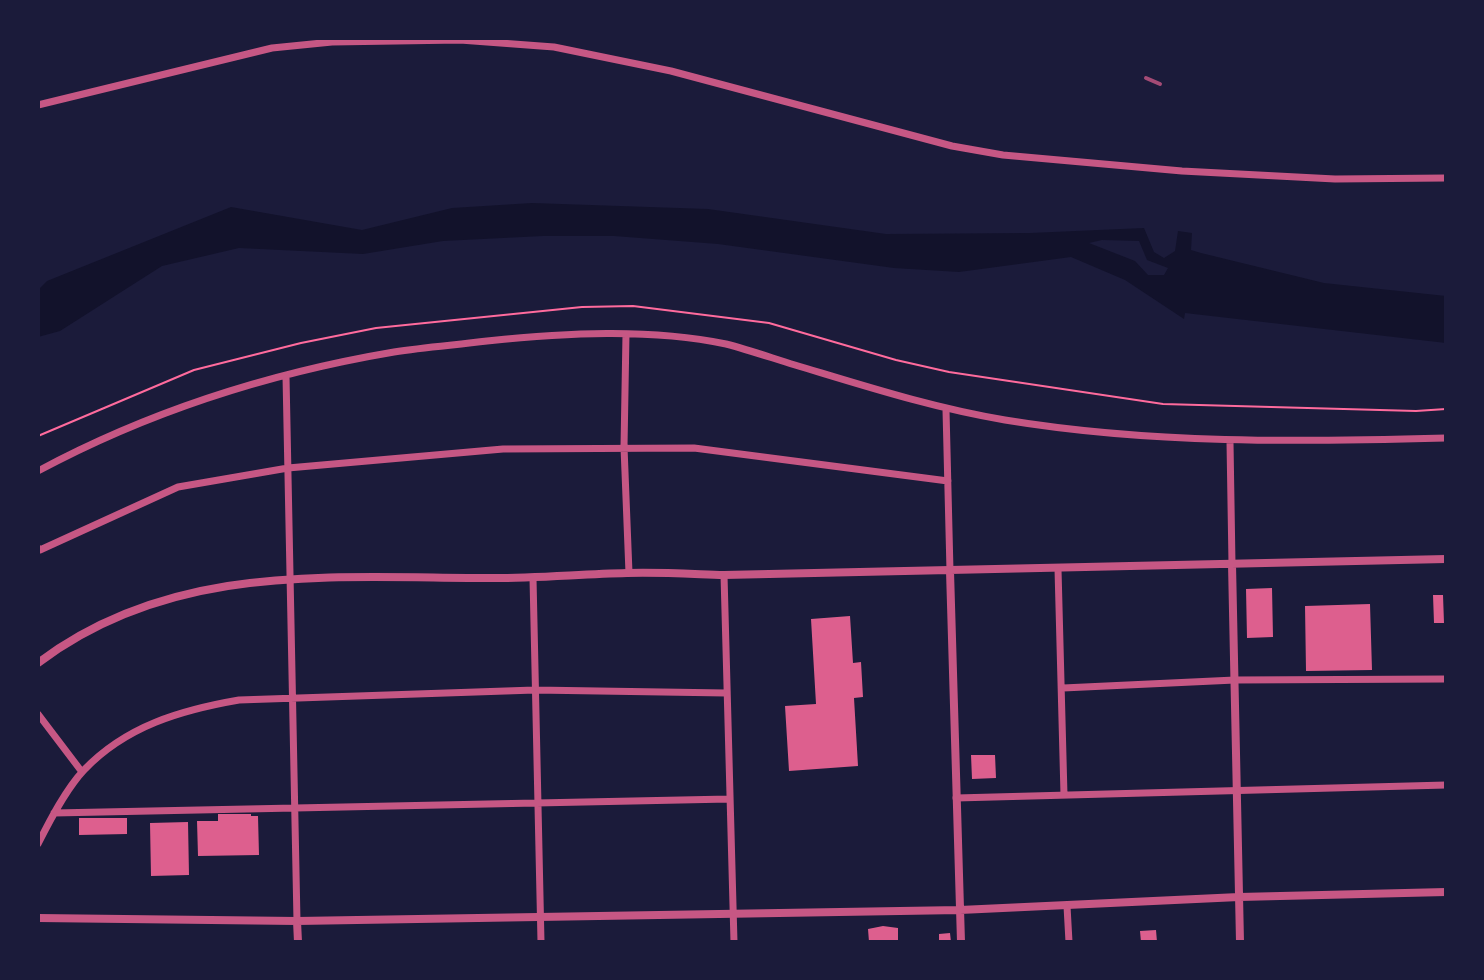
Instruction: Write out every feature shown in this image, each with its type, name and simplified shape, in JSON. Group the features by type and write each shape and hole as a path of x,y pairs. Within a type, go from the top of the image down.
{"street":[{"path":"38,105 272,48 332,42 460,40 554,47 671,71 952,146 1003,155 1182,171 1335,179 1446,178"},
{"path":"626,334 624,447 629,573"},
{"path":"38,471 84,446 184,406 286,376 394,352 536,336 626,334 725,344 946,410 1085,430 1230,442 1446,438"},
{"path":"286,376 298,942"},
{"path":"946,410 961,942"},
{"path":"1230,442 1240,942"},
{"path":"38,548 40,550 178,487 288,468 503,449 694,448 948,481"},
{"path":"38,663 67,640 94,626 166,598 203,588 290,578 533,578 629,573 724,575 1446,559"},
{"path":"1058,569 1064,795"},
{"path":"724,575 734,942"},
{"path":"533,578 541,942"},
{"path":"1063,688 1235,680 1446,679"},
{"path":"38,844 54,813 82,772 109,747 160,719 208,705 239,700 535,690 726,693"},
{"path":"38,714 82,772"},
{"path":"956,798 1446,785"},
{"path":"54,813 729,799"},
{"path":"38,918 297,921 960,910 1239,897 1446,892"},
{"path":"1067,906 1069,942"}],"path":[{"path":"38,436 194,370 301,343 376,328 608,306 633,306 769,323 949,372 1163,404 1416,411 1446,409"}],"shaded area":[{"path":"532,203 708,209 886,234 1144,228 1154,252 1164,258 1175,251 1178,231 1192,233 1191,250 1324,283 1446,296 1446,343 1185,313 1184,319 1125,280 1071,257 959,272 894,268 718,244 614,236 443,241 363,254 239,248 162,266 60,331 38,337 38,290 47,281 231,207 362,230 452,208","holes":["1102,240 1139,241 1147,260 1168,268 1164,275 1148,275 1135,261 1089,243"]}],"building":[{"path":"1272,588 1273,637 1247,638 1246,589"},
{"path":"1433,595 1443,595 1444,623 1434,623"},
{"path":"1370,604 1372,670 1306,671 1305,606"},
{"path":"850,616 853,663 861,662 863,697 854,698 858,766 789,771 785,706 816,704 811,619"},
{"path":"971,755 995,755 996,778 972,779"},
{"path":"218,814 258,816 259,855 198,856 197,821 218,821"},
{"path":"79,818 127,818 127,834 79,835"},
{"path":"188,822 189,875 151,876 150,823"},
{"path":"883,926 898,928 898,942 869,942 868,929"},
{"path":"1156,930 1157,942 1141,942 1140,931"},
{"path":"950,933 951,942 939,942 939,934"}],"railway":[{"path":"1146,78 1160,84"}]}
